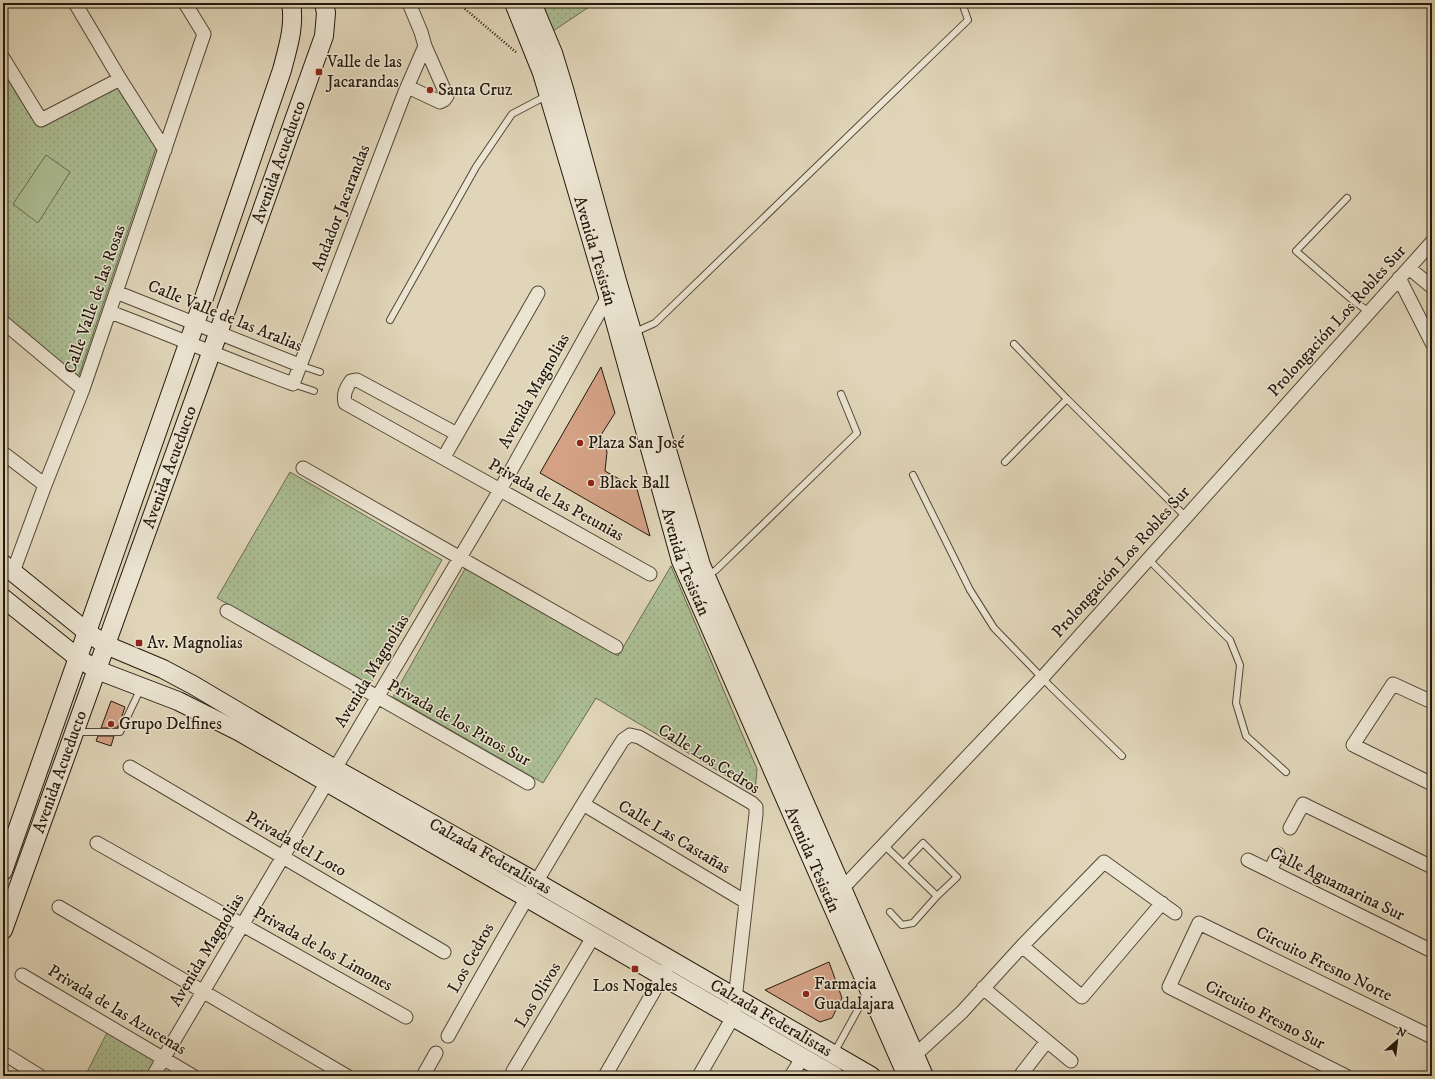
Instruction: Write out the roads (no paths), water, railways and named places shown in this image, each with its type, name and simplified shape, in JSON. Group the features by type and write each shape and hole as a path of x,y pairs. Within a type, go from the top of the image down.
{"street":[{"path":"75,3 164,150"},
{"name":"Calle Valle de las Rosas","path":"8,568 45,485 83,389 204,34 185,3"},
{"name":"Avenida Acueducto","path":"3,871 195,324 282,70 292,33 293,12 291,3"},
{"name":"Avenida Acueducto","path":"3,930 212,353 324,36 326,13 324,3"},
{"path":"408,86 440,102 447,96 424,46 421,32 409,3"},
{"name":"Avenida Tesistán","path":"514,3 556,92 613,289 681,561 746,690 836,895 924,1076"},
{"name":"Avenida Tesistán","path":"532,3 553,54 556,92"},
{"name":"Andador Jacarandas","path":"293,384 299,365 424,46"},
{"path":"3,58 41,120 120,79"},
{"name":"Prolongación Los Robles Sur","path":"836,895 1043,677 1432,242"},
{"path":"1409,268 1432,287"},
{"path":"1400,278 1432,342"},
{"name":"Avenida Tesistán","path":"613,289 633,332 693,539 746,690"},
{"name":"Avenida Magnolias","path":"153,1076 500,490 613,289"},
{"name":"Calle Valle de las Aralias","path":"116,292 299,365"},
{"path":"457,434 357,380 350,381 343,396 345,403 444,457 538,293"},
{"path":"110,312 293,384"},
{"path":"3,322 83,389"},
{"path":"3,453 45,485"},
{"name":"Privada de las Petunias","path":"444,457 650,574"},
{"path":"303,468 616,647"},
{"name":"Calzada Federalistas","path":"8,568 87,632 106,645 163,669 244,724 331,775 526,898 835,1076"},
{"name":"Calzada Federalistas","path":"3,598 78,658 97,670 244,724"},
{"name":"Privada de los Pinos Sur","path":"227,610 528,783"},
{"path":"147,689 163,669"},
{"path":"1432,702 1393,684 1353,745 1432,784"},
{"name":"Calle Los Cedros","path":"536,882 623,740 630,735 639,738 752,803 756,807 756,814 733,1017"},
{"name":"Privada del Loto","path":"130,767 282,858 444,952"},
{"name":"Calzada Federalistas","path":"331,775 536,882 871,1076"},
{"name":"Calle Las Castañas","path":"583,804 746,902"},
{"path":"1290,828 1303,804 1432,868"},
{"name":"Privada de los Limones","path":"97,842 406,1017"},
{"path":"1270,871 1278,854"},
{"name":"Calle Aguamarina Sur","path":"1248,860 1432,951"},
{"path":"914,1056 962,1012 1022,946 1104,862 1175,913"},
{"name":"Los Cedros","path":"448,1036 536,882"},
{"name":"Avenida Tesistán","path":"836,895 869,990 907,1076"},
{"path":"1022,946 1082,997 1162,903"},
{"path":"60,908 347,1076"},
{"name":"Circuito Fresno Norte","path":"1169,987 1199,923 1432,1037"},
{"name":"Los Olivos","path":"513,1072 593,937"},
{"path":"605,1076 671,961"},
{"name":"Privada de las Azucenas","path":"22,975 193,1076"},
{"name":"Circuito Fresno Sur","path":"1169,987 1346,1076"},
{"path":"983,988 1071,1061"},
{"path":"699,1076 733,1017"},
{"path":"1020,1076 1047,1041"},
{"path":"3,1053 40,1076"},
{"path":"423,1076 436,1053"},
{"path":"791,1076 803,1057"}],"lane":[{"path":"633,332 655,323 968,20 962,3"},
{"path":"390,320 476,167 512,114 556,92"},
{"path":"1347,198 1296,251 1350,298 1369,312"},
{"path":"1014,344 1067,400 1186,517"},
{"name":"Calle Valle de las Aralias","path":"299,365 320,372"},
{"path":"293,384 314,391"},
{"path":"706,577 716,570 857,433 841,394"},
{"path":"1005,462 1067,400"},
{"path":"913,475 970,590 994,628 1043,677 1050,686 1122,756"},
{"path":"1148,559 1230,640 1240,665 1236,703 1246,736 1286,772"},
{"path":"75,732 120,732 147,689"},
{"path":"890,912 902,925 913,923 937,896 957,877 923,843 904,863"},
{"path":"884,845 937,896"},
{"path":"833,1054 869,990"}],"place":[{"name":"Valle de las Jacarandas","path":"319,72"},
{"name":"Santa Cruz","path":"430,90"},
{"name":"Plaza San José","path":"580,443"},
{"name":"Black Ball","path":"591,483"},
{"name":"Av. Magnolias","path":"139,643"},
{"name":"Grupo Delfines","path":"111,724"},
{"name":"Los Nogales","path":"635,969"},
{"name":"Farmacia Guadalajara","path":"806,994"}]}
